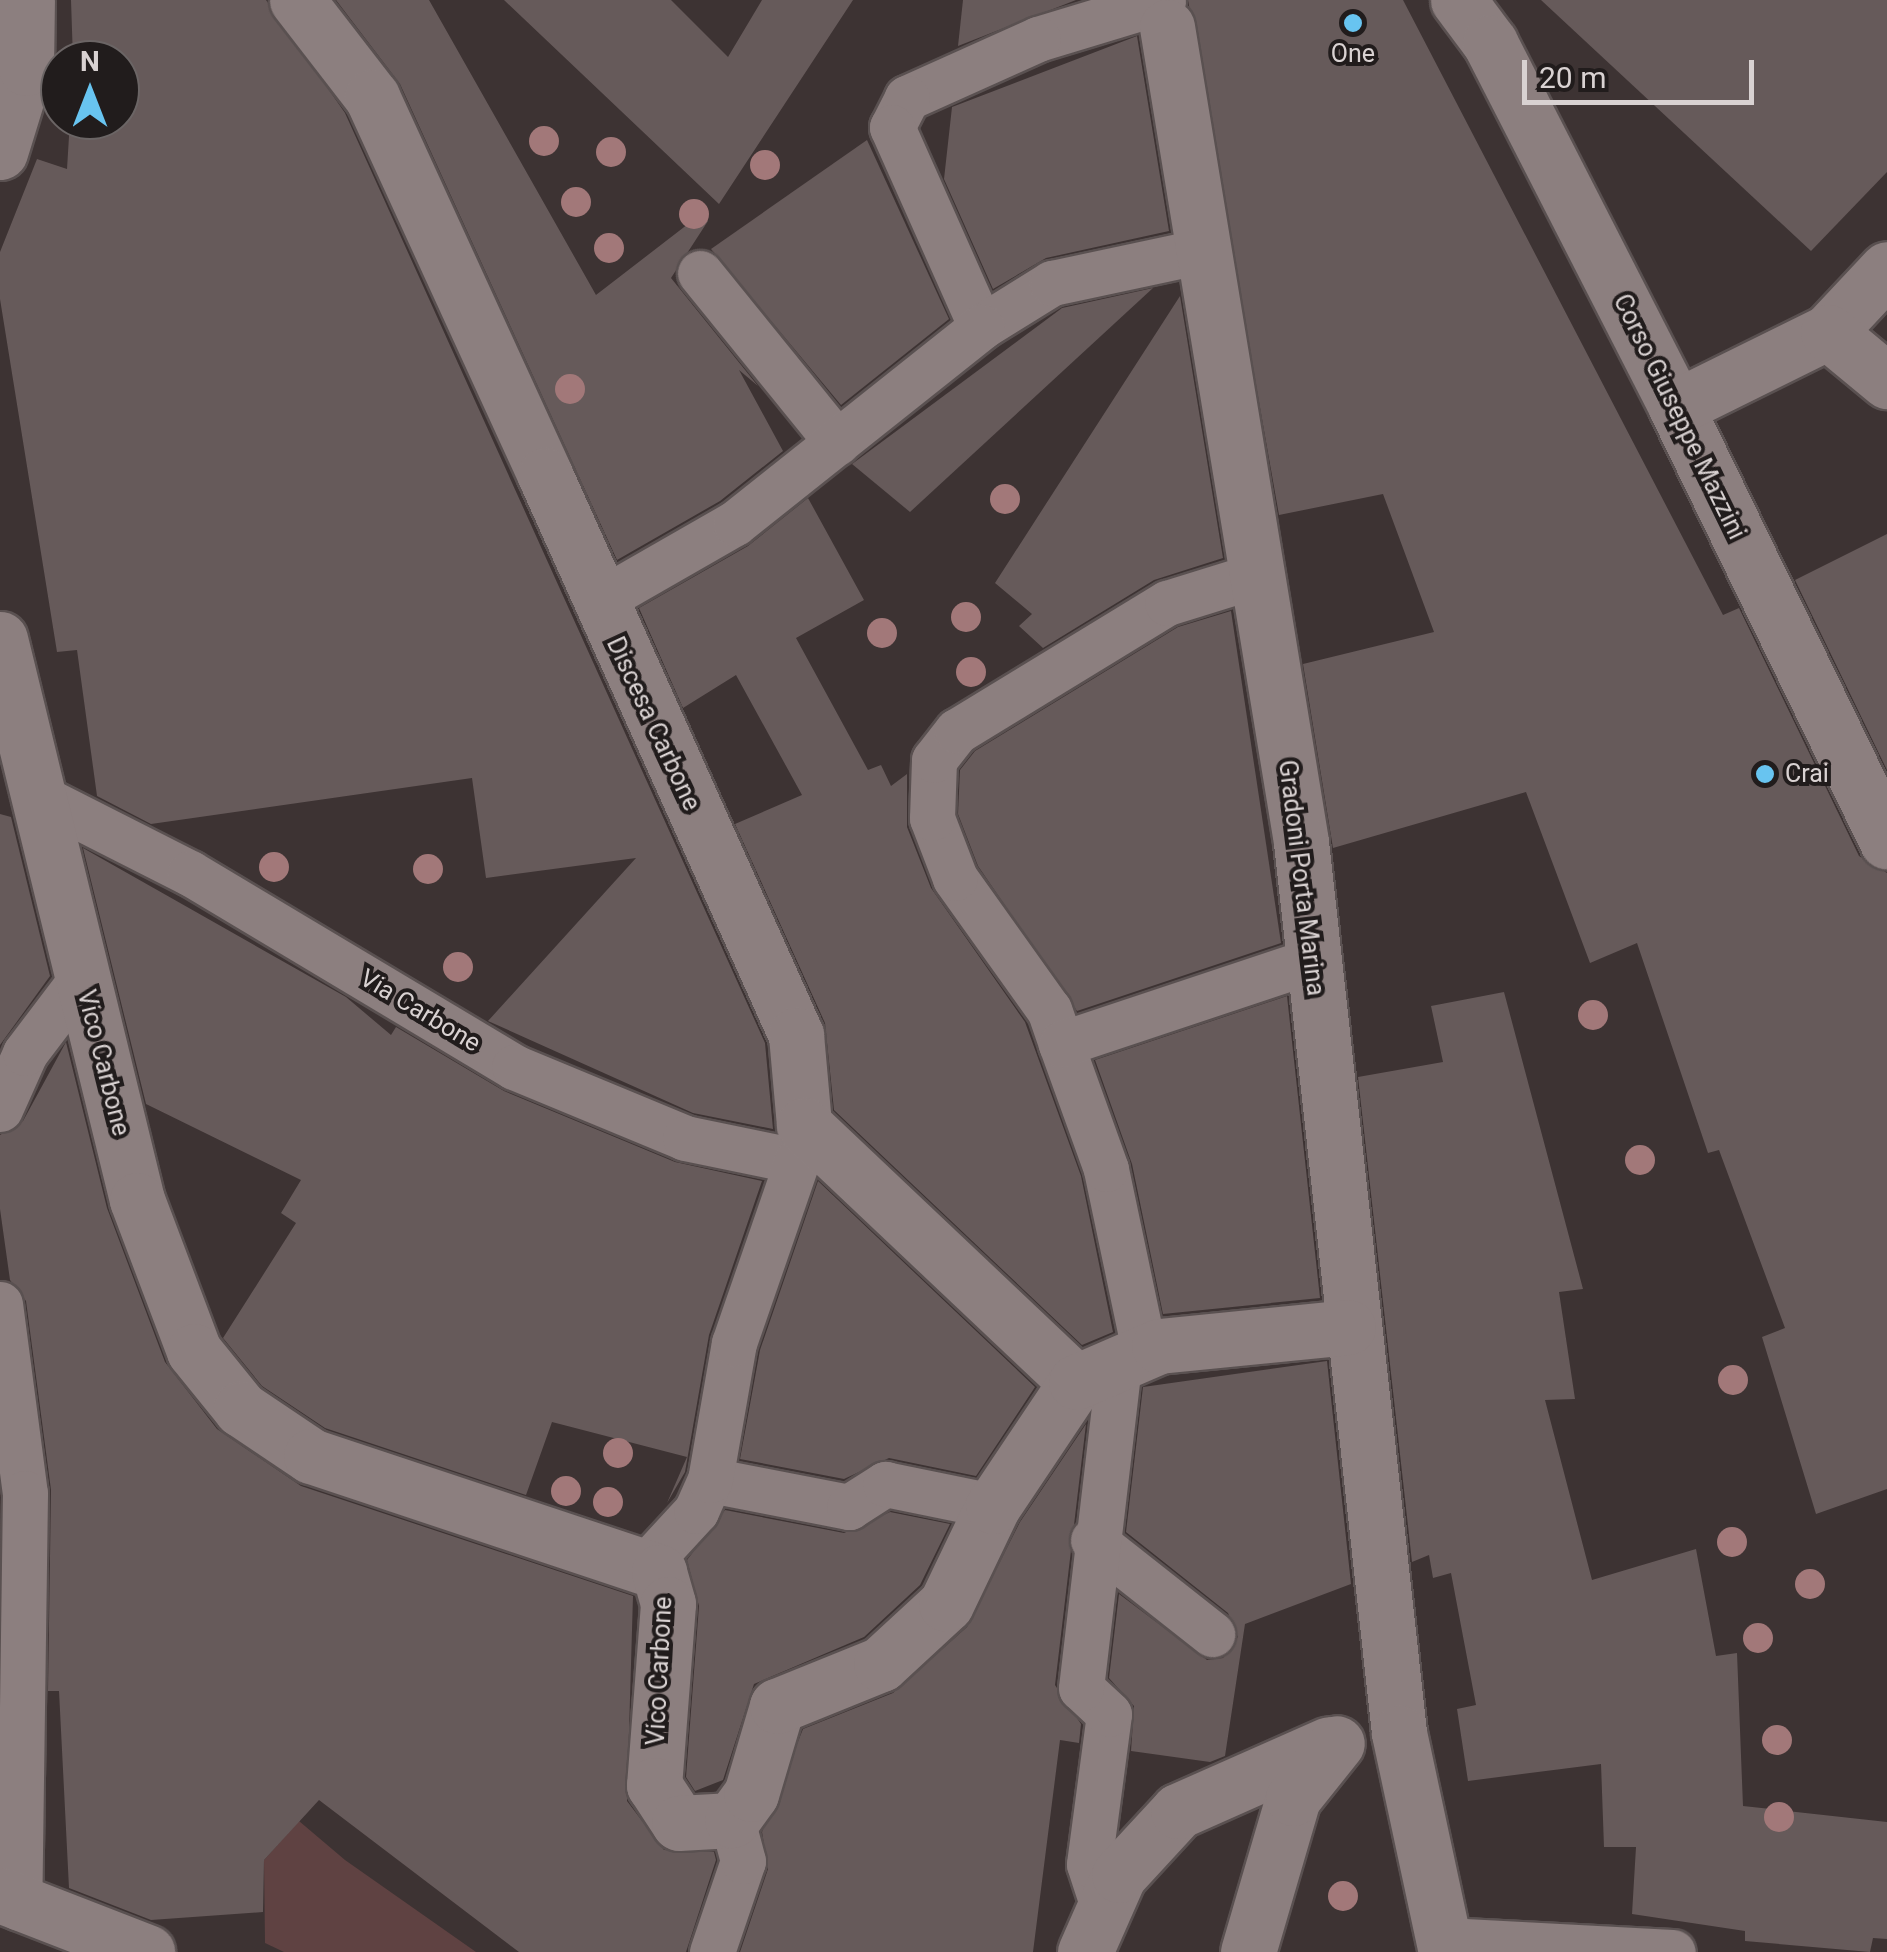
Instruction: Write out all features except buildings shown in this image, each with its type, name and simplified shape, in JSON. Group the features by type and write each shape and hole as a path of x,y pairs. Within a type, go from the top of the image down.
{"street":[{"path":"0,152 26,68 27,0"},
{"name":"Discesa Carbone","path":"297,0 372,97 796,1035 798,1114 807,1150 1113,1363"},
{"name":"Corso Giuseppe Mazzini","path":"1458,0 1490,43 1676,407 1887,842"},
{"name":"Gradoni Porta Marina","path":"1164,10 1198,252 1254,576 1312,960 1348,1326 1399,1734 1445,1946"},
{"path":"1676,407 1828,332 1887,269"},
{"path":"1828,332 1887,381"},
{"name":"Vico Carbone","path":"0,639 19,791 82,978 137,1200 194,1351 241,1409 312,1456 648,1563 668,1604 658,1800 695,1828 732,1820"},
{"path":"732,1820 752,1794 777,1706 901,1651 958,1590 993,1506 1113,1363 1348,1326"},
{"path":"1094,1931 1144,1840 1178,1811 1329,1744 1399,1734"},
{"path":"1248,1952 1294,1798 1329,1744"},
{"path":"9,1901 148,1952"}],"lane":[{"path":"980,327 894,136 897,105 1038,39 1164,10"},
{"path":"597,602 735,523 980,327 1052,283 1198,252"},
{"path":"700,272 837,442"},
{"path":"1094,1931 1088,1864 1109,1714 1082,1688 1092,1540 1113,1363 1106,1169 1049,1010 955,878 932,818 934,760 957,731 1167,603 1254,576"},
{"name":"Via Carbone","path":"19,791 190,873 514,1067 685,1138 807,1150"},
{"path":"1061,1044 1312,960"},
{"path":"0,1109 25,1053 82,978"},
{"path":"648,1563 696,1511 710,1480 734,1343 807,1150"},
{"path":"0,1304 25,1493 9,1901"},
{"path":"710,1480 849,1508 885,1484 993,1506"},
{"path":"1092,1540 1212,1634"},
{"path":"712,1952 743,1861 732,1820"},
{"path":"1445,1946 1673,1952"}],"shaded area":[{"path":"299,1821 345,1860 476,1952 284,1952 265,1943 264,1860"}],"place":[{"name":"One","path":"1353,23"},
{"name":"Crai","path":"1765,774"}]}
